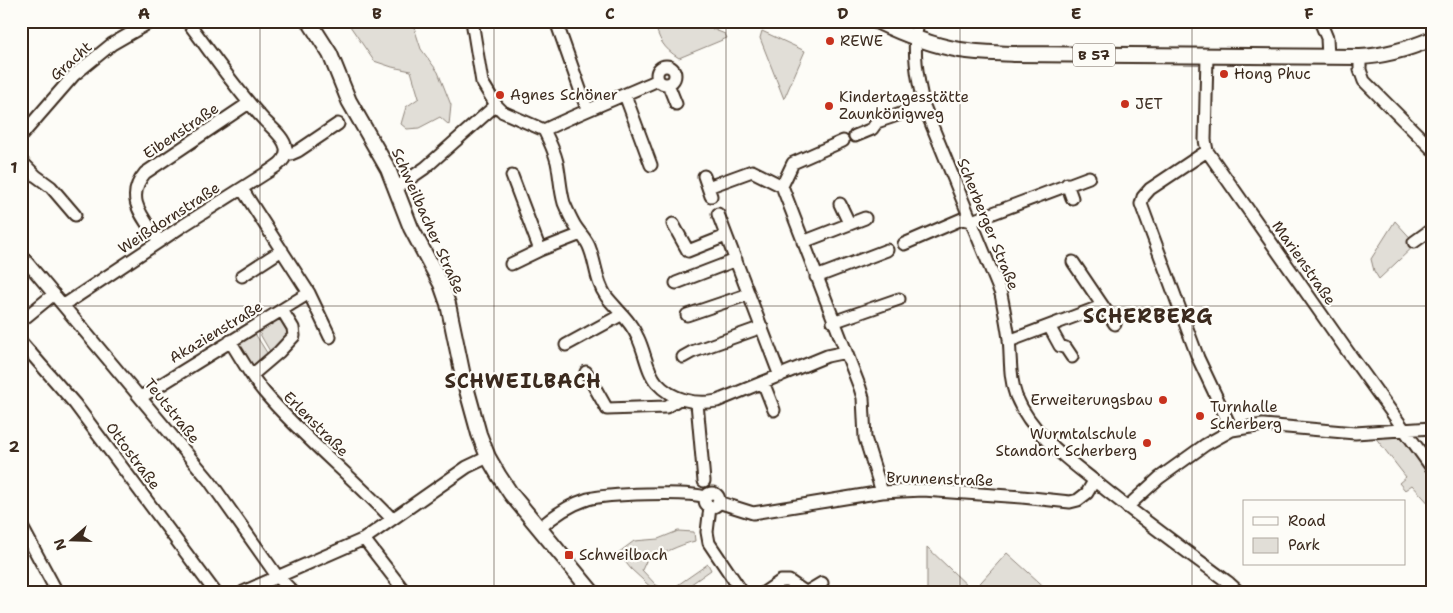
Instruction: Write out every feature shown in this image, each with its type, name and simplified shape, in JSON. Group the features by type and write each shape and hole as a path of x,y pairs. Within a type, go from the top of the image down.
{"main road":[{"name":"Schweilbacher Straße","path":"309,21 330,54 349,101 377,147 396,188 411,228 441,284 448,304 463,376 479,434 488,457 498,476 539,529 592,592"},
{"name":"B 57","path":"876,21 915,38 960,50 980,52 1360,57 1382,56 1432,39"}],"street":[{"name":"Gracht","path":"21,136 74,75 112,44 152,21"},
{"path":"187,21 249,103 281,137 286,146 286,153"},
{"path":"472,21 482,82 496,105 503,112 544,130 556,160 559,186 564,201 574,224 591,250 599,282 605,295 629,322 638,337 656,382 679,399 697,403 717,401 828,356 846,352"},
{"name":"Scherberger Straße","path":"918,21 915,38 917,73 924,106 1001,294 1006,314 1010,369 1021,407 1047,440 1078,468 1240,592"},
{"path":"1320,21 1327,38 1328,57"},
{"path":"558,27 587,109"},
{"path":"1207,56 1205,140 1207,152 1150,190 1143,197 1141,204 1198,358 1232,430"},
{"path":"1360,57 1360,70 1364,80 1431,147"},
{"path":"544,130 587,109 663,82 676,104"},
{"path":"625,95 651,165"},
{"name":"Eibenstraße","path":"159,241 136,207 135,190 139,180 145,173 249,103"},
{"path":"396,188 425,168 496,105"},
{"path":"855,136 872,129 877,122 924,106"},
{"name":"Weißdornstraße","path":"64,305 159,241 279,165 286,153 291,154 298,151 338,124"},
{"path":"782,186 793,163 843,141"},
{"name":"Marienstraße","path":"1207,152 1432,468"},
{"path":"21,161 36,176 51,187 76,215"},
{"path":"708,186 752,171 782,186 863,398 865,438 882,492"},
{"path":"512,176 540,250"},
{"path":"904,244 962,219 972,221 1089,177"},
{"path":"1067,184 1072,198"},
{"path":"242,189 310,293 330,337"},
{"path":"840,204 849,223"},
{"path":"718,214 780,376"},
{"path":"803,242 865,218"},
{"path":"673,224 688,251 726,236"},
{"path":"1414,242 1432,229"},
{"path":"511,264 581,234"},
{"path":"242,276 282,250"},
{"path":"816,277 887,250"},
{"name":"Teutstraße","path":"21,255 209,480 277,576 293,592"},
{"path":"676,283 736,260"},
{"path":"1073,262 1115,324"},
{"name":"Akazienstraße","path":"141,397 310,293"},
{"path":"21,321 54,294"},
{"path":"687,315 748,294"},
{"path":"833,322 899,298"},
{"path":"1009,341 1102,306"},
{"name":"Akazienstraße","path":"252,375 279,352 294,336 292,328 282,310"},
{"path":"566,345 621,315"},
{"path":"1049,326 1060,346 1066,348 1072,357"},
{"path":"683,358 692,352 762,327"},
{"name":"Ottostraße","path":"21,342 75,404 215,592"},
{"name":"Erlenstraße","path":"230,342 263,392 392,519"},
{"path":"586,372 607,409 666,407 679,399"},
{"path":"763,382 774,410"},
{"path":"697,403 704,480"},
{"path":"1127,507 1172,468 1205,445 1232,430 1263,424 1354,433 1432,428"},
{"path":"243,592 364,539 467,467 488,457"},
{"name":"Brunnenstraße","path":"539,529 561,510 590,498 687,494 698,495 711,502 753,512 882,492 923,490 1070,502 1078,500 1087,493 1094,481"},
{"path":"711,502 707,532 709,543 742,592"},
{"path":"21,524 57,592"},
{"path":"364,539 405,592"},
{"path":"765,592 782,581 789,581 806,592 822,583"}],"green space":[{"path":"362,21 412,21 421,49 438,72 451,105 449,125 440,117 419,128 407,129 401,124 406,107 419,98 411,71 374,61 350,26"},
{"path":"654,21 693,21 725,34 727,38 679,58 662,43"},
{"path":"762,31 805,51 784,99 760,38"},
{"path":"1395,221 1416,244 1379,279 1374,271 1371,259"},
{"path":"281,314 289,328 290,335 271,353 257,329"},
{"path":"254,332 269,356 254,366 251,365 239,346 239,342"},
{"path":"1401,436 1432,479 1432,507 1412,485 1405,490 1399,483 1406,477 1375,437"},
{"path":"678,531 694,532 695,541 647,559 642,570 656,585 669,591 708,564 711,570 680,592 656,592 631,569 618,553 634,541 658,539"},
{"path":"927,547 973,591 1007,553 1049,591 925,592 927,588"}],"place":[{"name":"REWE","path":"830,41"},
{"name":"Hong Phuc","path":"1224,74"},
{"name":"Agnes Schöner","path":"500,95"},
{"name":"JET","path":"1125,104"},
{"name":"Kindertagesstätte Zaunkönigweg","path":"829,106"},
{"name":"Erweiterungsbau","path":"1163,400"},
{"name":"Turnhalle Scherberg","path":"1200,416"},
{"name":"Wurmtalschule Standort Scherberg","path":"1147,443"},
{"name":"Schweilbach","path":"569,555"}],"district":[{"name":"SCHERBERG","path":"1148,316"},
{"name":"SCHWEILBACH","path":"523,381"}]}
